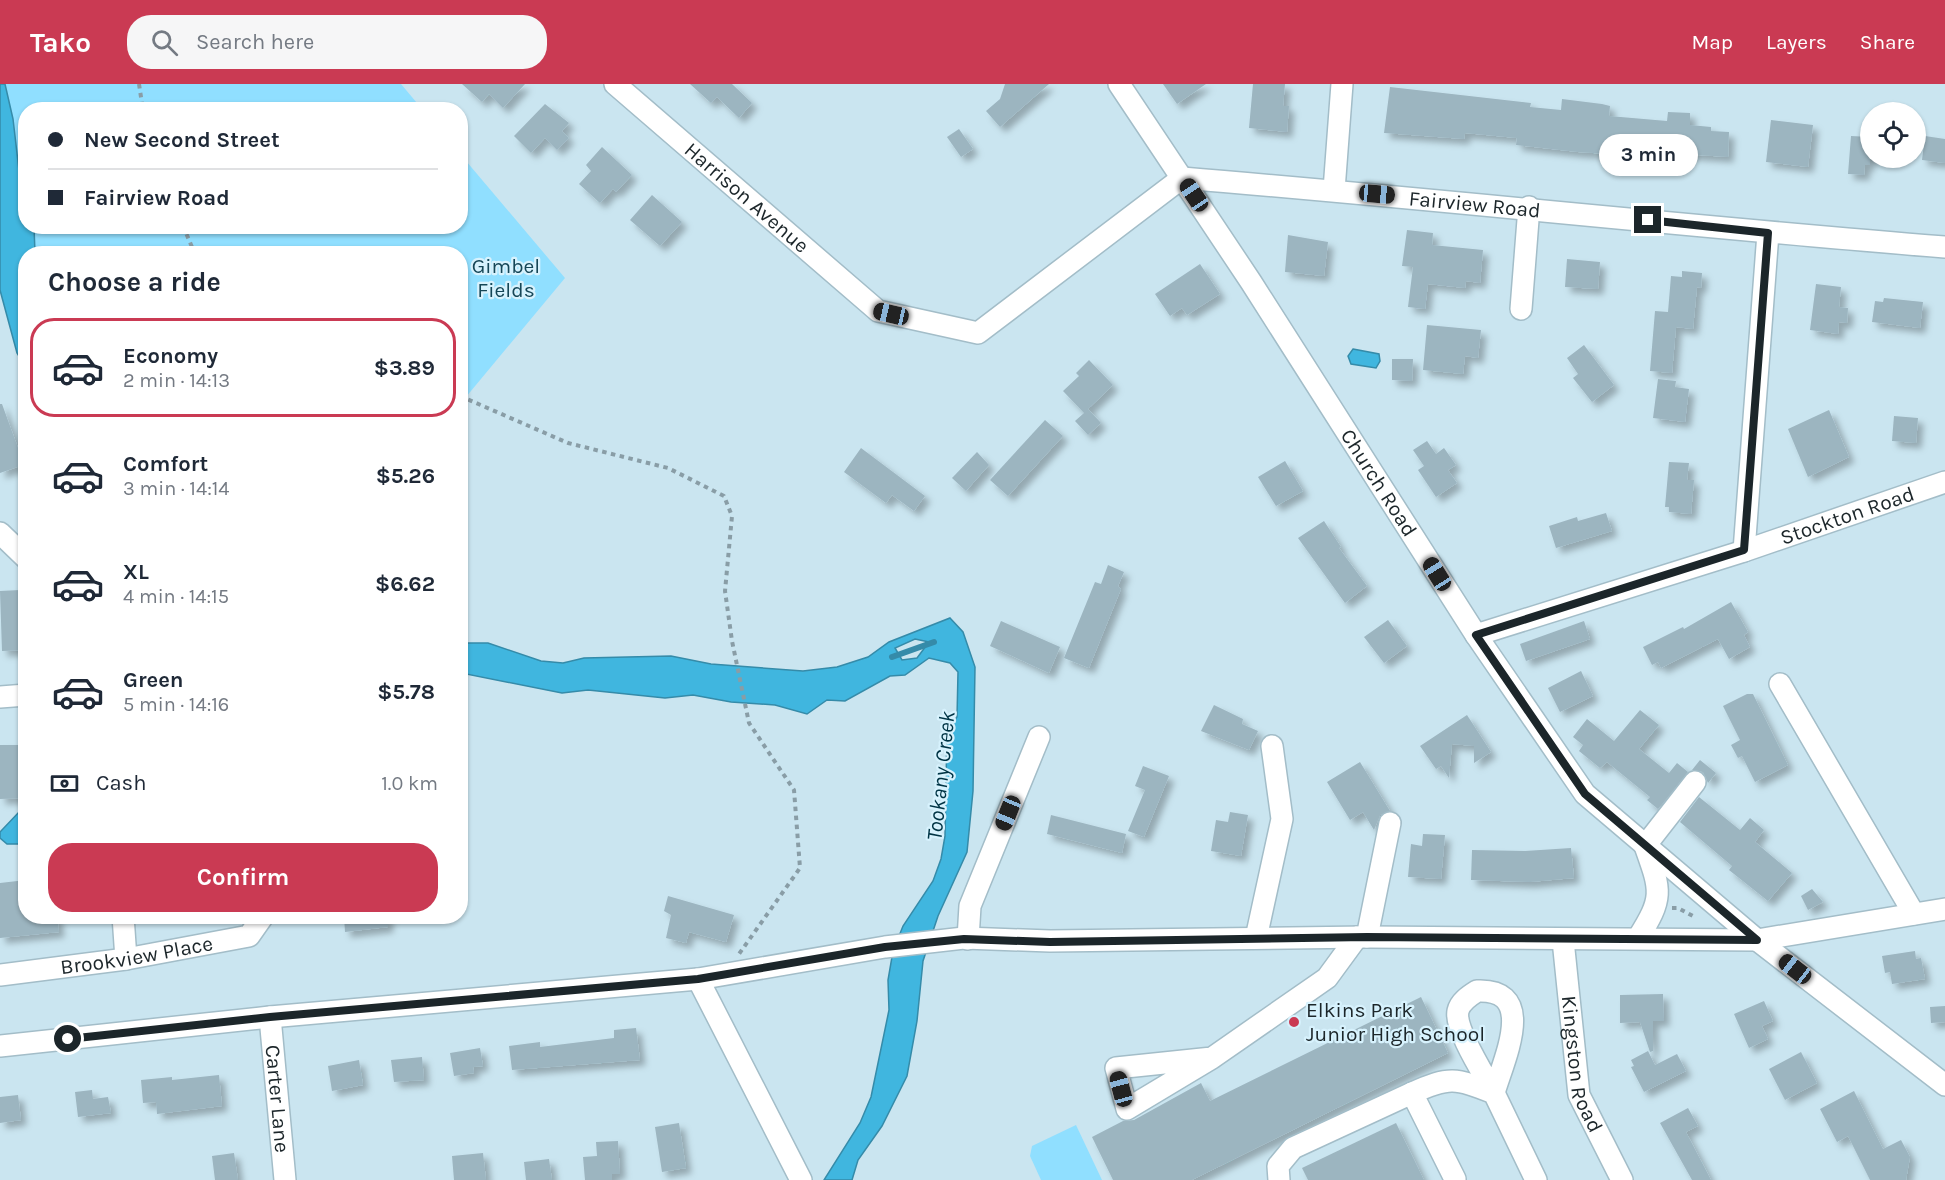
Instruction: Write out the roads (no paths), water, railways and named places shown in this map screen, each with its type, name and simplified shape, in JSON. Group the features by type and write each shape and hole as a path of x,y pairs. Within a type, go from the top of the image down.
{"street":[{"name":"Harrison Avenue","path":"615,84 878,311 978,333 1182,178"},
{"name":"Church Road","path":"1119,84 1476,635 1585,794 1757,940 1945,1085"},
{"path":"1334,190 1342,84"},
{"name":"Fairview Road","path":"1182,178 1529,207 1768,233 1945,247"},
{"path":"1521,309 1529,207"},
{"path":"1744,550 1768,233"},
{"name":"Stockton Road","path":"1476,635 1744,550 1945,482"},
{"path":"0,533 18,550"},
{"path":"1780,684 1914,914"},
{"path":"0,698 18,696"},
{"path":"966,939 970,906 1039,737"},
{"path":"1256,938 1282,819 1272,746"},
{"path":"1638,938 1652,917 1658,899 1659,884 1645,846 1695,782"},
{"path":"1212,1058 1327,978 1362,937 1390,824"},
{"path":"0,1046 270,1017 698,979 885,947 966,939 1050,942 1362,937 1757,940 1945,909"},
{"path":"124,924 126,959"},
{"name":"Brookview Place","path":"0,975 126,959 249,936 257,924"},
{"name":"Kingston Road","path":"1563,940 1579,1095 1622,1180"},
{"path":"698,979 801,1180"},
{"name":"Carter Lane","path":"270,1017 285,1180"},
{"path":"1279,1180 1278,1166 1293,1148 1438,1081 1458,1080 1494,1093 1536,1180"},
{"path":"1412,1093 1455,1179"}],"waterway":[{"name":"Tookany Creek","path":"892,657 934,642"}],"place":[{"name":"Elkins Park Junior High School","path":"1294,1022"}],"park label":[{"name":"Gimbel Fields","path":"506,278"}]}
